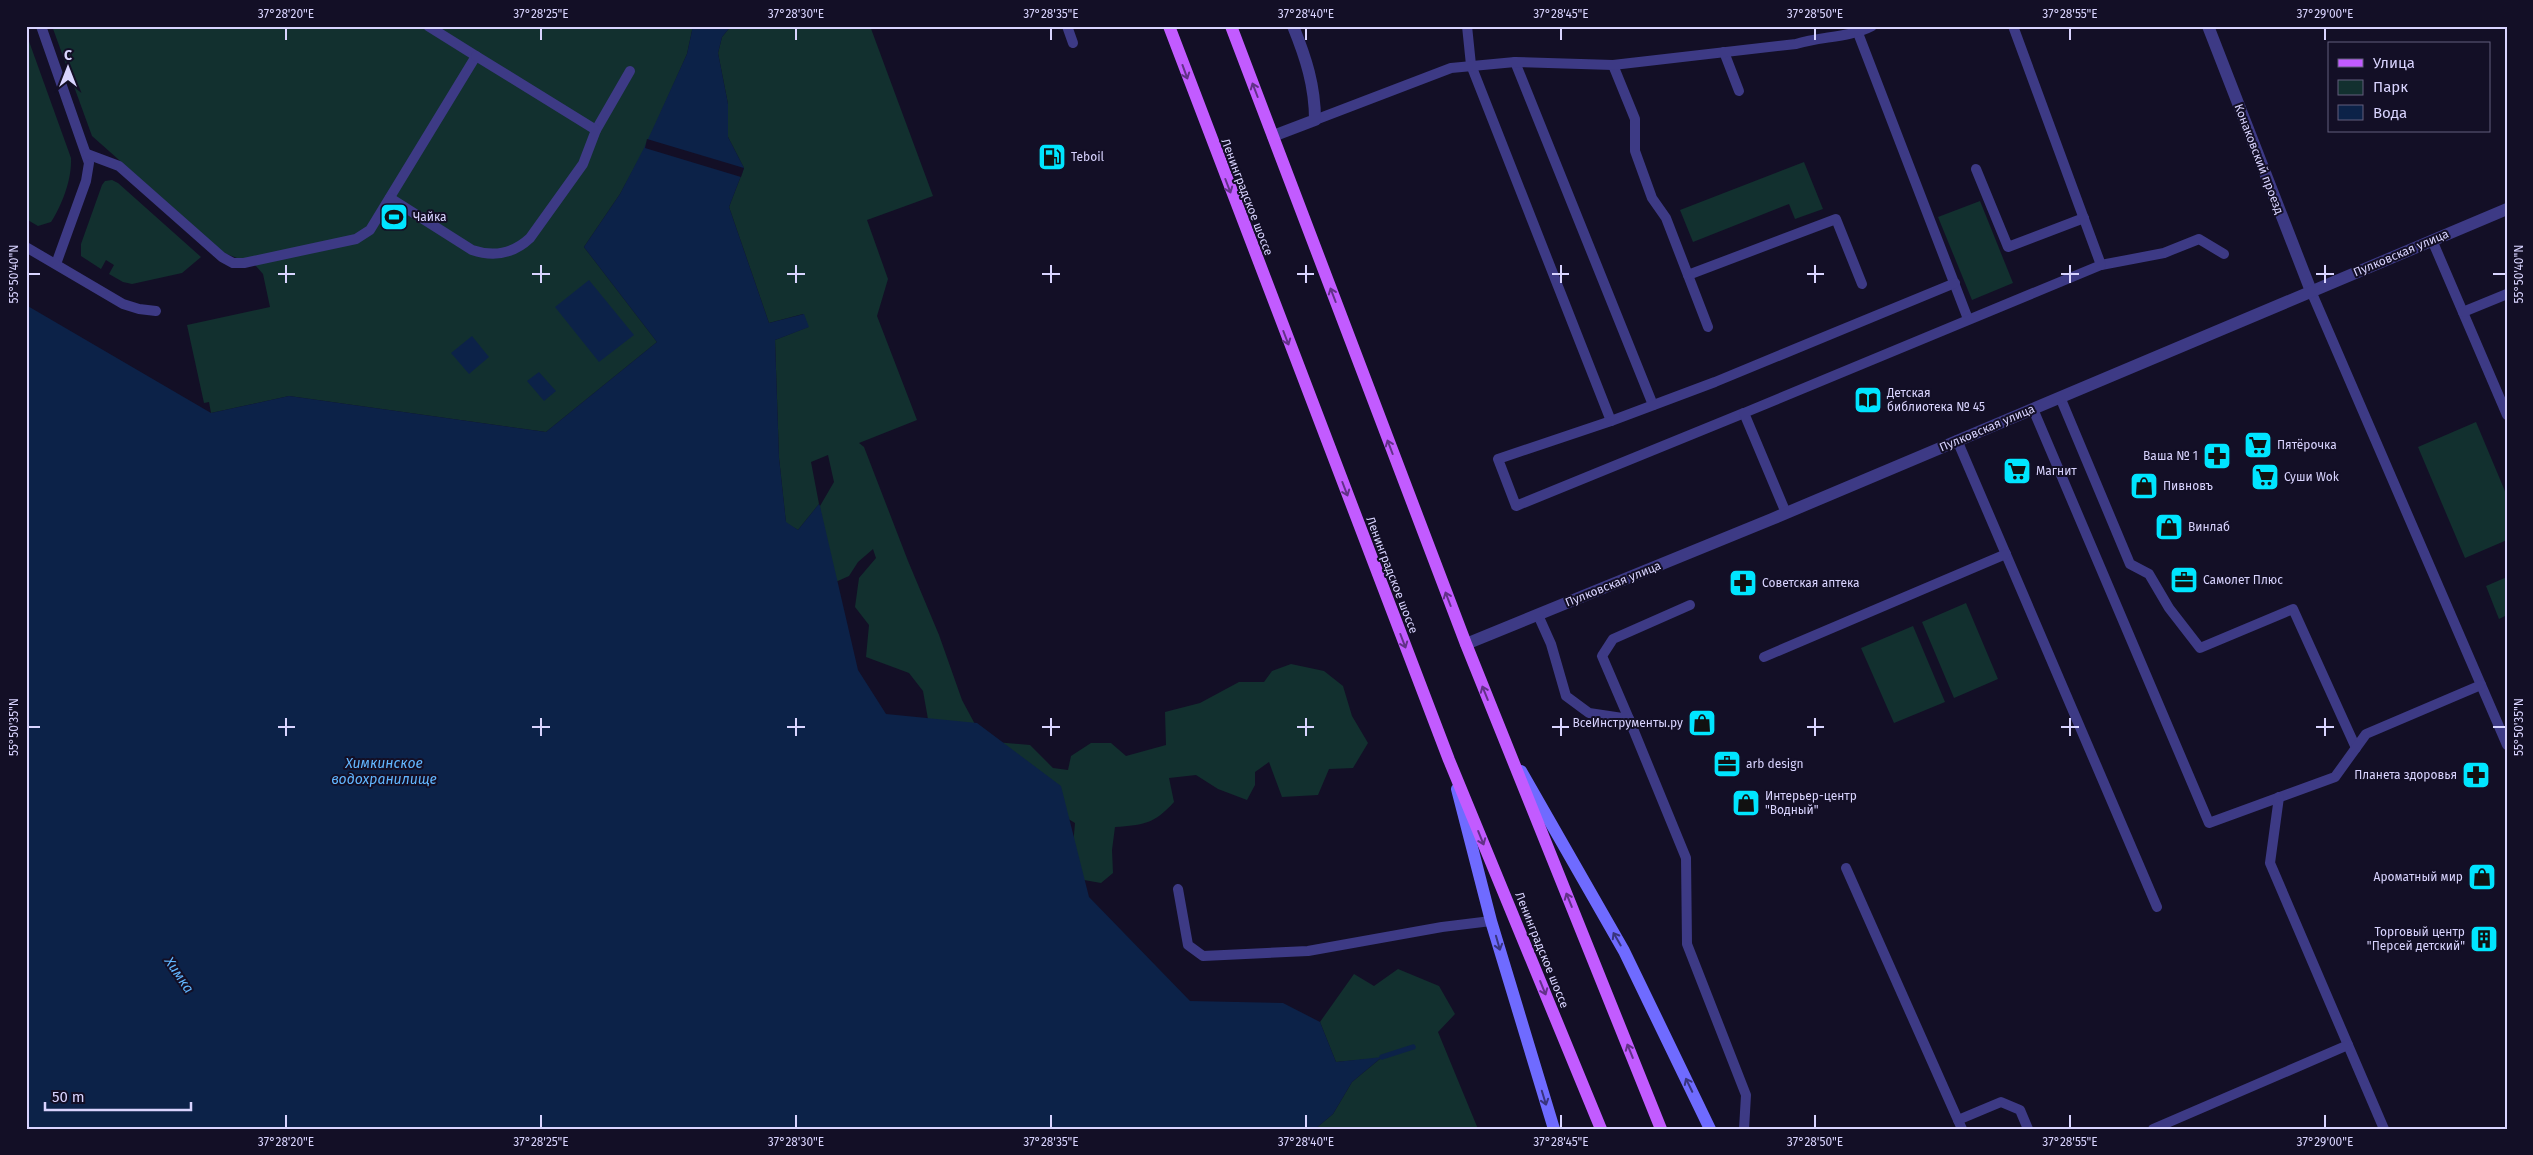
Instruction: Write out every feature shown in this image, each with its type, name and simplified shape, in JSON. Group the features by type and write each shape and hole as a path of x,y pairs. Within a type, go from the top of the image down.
{"main road":[{"name":"Ленинградское шоссе","path":"1168,26 1449,760 1601,1129"},
{"path":"1230,26 1503,739 1661,1129"},
{"path":"1503,739 1624,951 1710,1129"},
{"path":"1449,760 1491,921 1554,1129"}],"street":[{"path":"1273,136 1315,120 1315,95 1309,68 1293,26"},
{"name":"Конаковский проезд","path":"2208,26 2311,291"},
{"name":"Пулковская улица","path":"1466,644 1786,513 2507,209"}],"lane":[{"path":"41,26 89,162 86,181 56,264"},
{"path":"428,26 596,130"},
{"path":"1066,26 1073,43"},
{"path":"1467,26 1471,65 1611,422"},
{"path":"1315,120 1451,68 1516,62 1613,65 1796,44 1816,38 1858,33 1872,26"},
{"path":"2013,26 2102,265"},
{"path":"1858,33 1968,319"},
{"path":"1724,52 1739,91"},
{"path":"87,154 119,166 222,257 233,263 250,262 356,239 370,230 476,56"},
{"path":"1516,62 1653,405"},
{"path":"1613,65 1635,119 1636,151 1652,198 1666,218 1708,327"},
{"path":"390,198 472,250 486,254 505,253 520,247 530,238 583,164 596,130 630,71"},
{"path":"1976,169 2008,247 2084,218"},
{"path":"1688,275 1836,219 1862,284"},
{"path":"1954,282 1611,422 1498,459 1516,506 2102,265 2164,253 2200,239 2224,254"},
{"path":"2432,240 2507,415"},
{"path":"26,247 123,304 139,309 156,311"},
{"path":"2311,291 2507,745"},
{"path":"2463,312 2507,294"},
{"path":"2060,397 2130,564 2149,574 2169,608 2200,648 2293,609 2356,748"},
{"path":"2032,409 2209,823 2335,777 2366,734 2480,685"},
{"path":"1744,413 1786,513"},
{"path":"1958,440 2157,907"},
{"path":"1764,656 2006,554"},
{"path":"1690,605 1613,639 1602,656 1686,858 1687,944 1746,1096 1744,1129"},
{"path":"1538,616 1551,644 1566,696 1589,713 1629,720"},
{"path":"2279,797 2270,863 2384,1129"},
{"path":"1846,868 1960,1124 2001,1102 2020,1110 2028,1129"},
{"path":"1178,889 1188,946 1203,956 1308,951 1442,927 1491,921"},
{"path":"2153,1129 2348,1045"}],"green space":[{"name":"Чайка","path":"52,26 693,26 687,54 645,148 620,194 584,247 657,342 546,432 289,396 211,413 209,402 204,403 187,325 270,307 263,274 249,258 237,258 224,253 92,136"},
{"path":"731,26 870,26 933,196 867,220 888,279 877,316 917,420 859,443 864,447 939,635 962,700 984,741 1030,745 1053,768 1068,770 1071,756 1091,743 1111,743 1126,756 1166,745 1165,712 1200,703 1239,682 1264,682 1272,671 1291,664 1324,671 1343,686 1352,716 1368,743 1353,768 1329,769 1318,795 1282,797 1269,762 1255,772 1255,785 1247,800 1218,789 1196,775 1169,778 1174,802 1167,809 1148,822 1115,827 1112,850 1113,873 1101,883 1084,880 1072,858 1075,823 931,736 923,691 909,673 866,657 869,625 855,607 859,578 876,558 873,549 858,562 849,576 831,584 821,534 820,506 834,482 828,455 811,462 819,504 798,530 786,523 779,458 775,340 808,327 803,314 769,323 729,207 744,168 728,137 728,104 718,53 722,37"},
{"path":"26,33 71,158 66,192 59,208 51,222 38,226 26,219"},
{"path":"1804,162 1823,209 1795,219 1789,204 1693,242 1680,210"},
{"path":"112,180 118,183 201,257 182,273 132,284 123,282 109,274 114,265 106,260 101,269 81,256 81,244 102,185 105,181"},
{"path":"1980,201 2013,283 1972,300 1938,217"},
{"path":"2476,422 2507,496 2507,540 2465,558 2418,447"},
{"path":"2507,577 2507,615 2499,619 2486,586"},
{"path":"1966,603 1998,679 1954,698 1922,622"},
{"path":"1913,626 1945,702 1894,723 1861,648"},
{"path":"1398,969 1439,986 1455,1014 1438,1032 1478,1129 1315,1129 1333,1114 1352,1082 1381,1058 1336,1062 1320,1022 1354,974 1374,986"}],"water":[{"name":"Химкинское водохранилище","path":"693,26 731,26 722,37 718,53 728,104 728,137 744,168 729,207 769,323 804,314 809,327 775,340 779,458 786,522 798,530 819,504 858,670 886,714 977,723 1061,786 1089,897 1190,1001 1283,1003 1320,1022 1336,1062 1382,1057 1352,1082 1333,1114 1315,1129 26,1129 26,305 211,413 289,396 546,432 657,342 584,247 620,194 644,148 687,54"},
{"path":"589,280 634,335 599,362 555,307"},
{"path":"472,336 489,357 469,374 451,353"},
{"path":"539,372 556,391 544,401 527,381"}],"pier":[{"path":"647,139 744,168 741,177 645,148"}],"waterway":[{"path":"1382,1057 1413,1047"}],"place":[{"name":"Teboil","path":"1052,157"},
{"name":"Чайка","path":"394,217"},
{"name":"Детская библиотека № 45","path":"1868,400"},
{"name":"Пятёрочка","path":"2258,445"},
{"name":"Ваша № 1","path":"2217,456"},
{"name":"Магнит","path":"2017,471"},
{"name":"Суши Wok","path":"2265,477"},
{"name":"Пивновъ","path":"2144,486"},
{"name":"Винлаб","path":"2169,527"},
{"name":"Самолет Плюс","path":"2184,580"},
{"name":"Советская аптека","path":"1743,583"},
{"name":"ВсеИнструменты.ру","path":"1702,723"},
{"name":"arb design","path":"1727,764"},
{"name":"Планета здоровья","path":"2476,775"},
{"name":"Интерьер-центр \"Водный\"","path":"1746,803"},
{"name":"Ароматный мир","path":"2482,877"},
{"name":"Торговый центр \"Персей детский\"","path":"2484,939"}],"water label":[{"name":"Химка","path":"179,975"}]}
